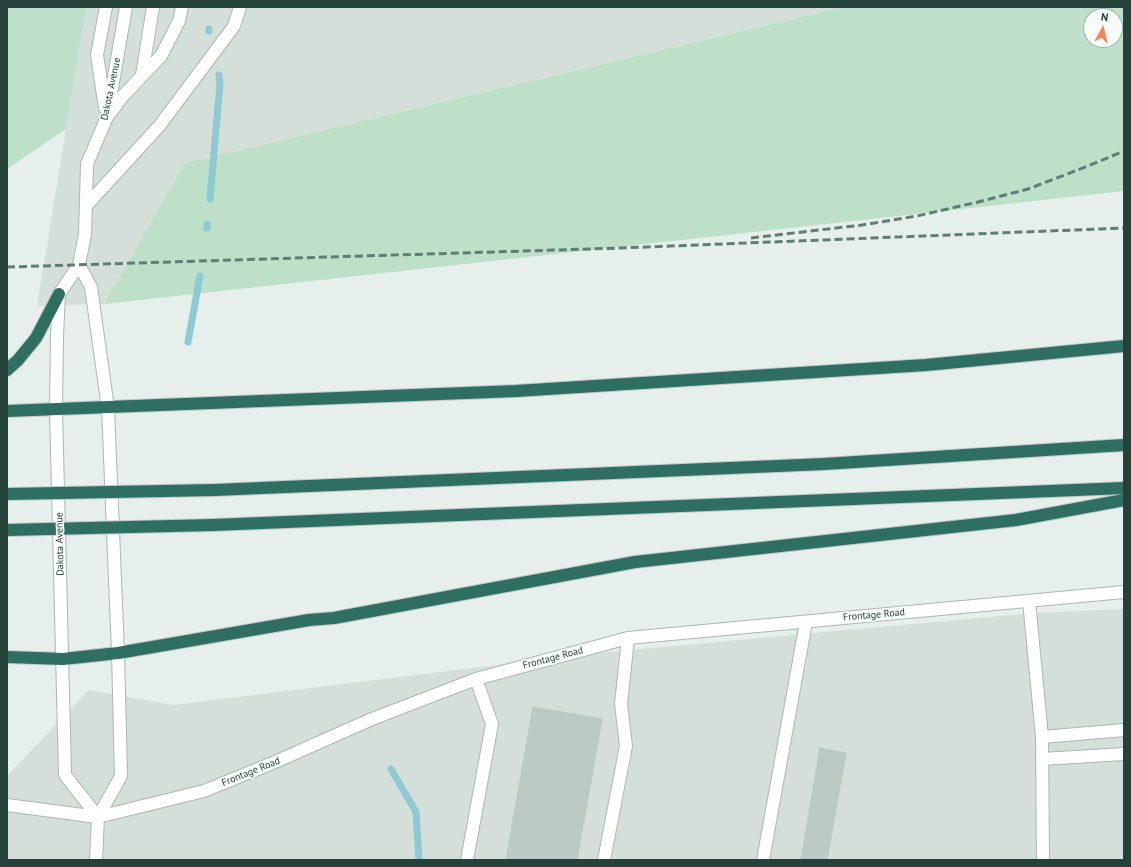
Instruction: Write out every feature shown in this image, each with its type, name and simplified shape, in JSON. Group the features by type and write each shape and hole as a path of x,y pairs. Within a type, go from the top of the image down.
{"highway":[{"path":"7,370 18,360 36,338 59,294"},
{"path":"7,411 516,391 926,365 1124,346"},
{"path":"7,494 215,490 824,464 1124,445"},
{"path":"7,530 213,525 1124,488"},
{"path":"7,657 63,659 118,653 309,620 334,618 635,562 1016,520 1124,500"}],"street":[{"path":"106,7 97,55 107,117"},
{"name":"Dakota Avenue","path":"98,817 65,775 56,409 59,294 79,265 85,234 88,164 107,117 126,7"},
{"path":"142,75 152,7"},
{"path":"107,117 122,97 161,56 179,21 182,7"},
{"path":"86,206 160,125 234,26 240,7"},
{"path":"79,265 91,287 108,408 118,653 121,776 98,817 96,860"},
{"name":"Frontage Road","path":"7,805 98,817 204,791 275,762 372,719 476,678 628,638 1124,592"},
{"path":"1029,601 1042,737 1043,860"},
{"path":"763,860 806,622"},
{"path":"604,860 626,746 621,704 628,638"},
{"path":"467,860 492,724 476,678"},
{"path":"1042,737 1124,730"},
{"path":"1042,759 1124,754"}],"shaded area":[{"path":"87,7 844,7 185,163 104,304 37,306"},
{"path":"1124,609 1124,860 7,860 7,776 89,690 173,705 586,654 1033,613"}],"green space":[{"path":"7,7 87,7 66,129 7,169"},
{"path":"844,7 1124,7 1124,191 104,304 185,163"}],"building":[{"path":"533,707 602,719 577,860 506,860"},
{"path":"820,748 846,753 827,860 801,860"}],"waterway":[{"path":"210,199 220,83 219,75"},
{"path":"188,342 200,276"},
{"path":"391,769 416,812 419,860"}],"railway":[{"path":"751,238 862,225 917,216 978,202 1028,189 1124,151"},
{"path":"7,267 621,248 1124,228"}]}
